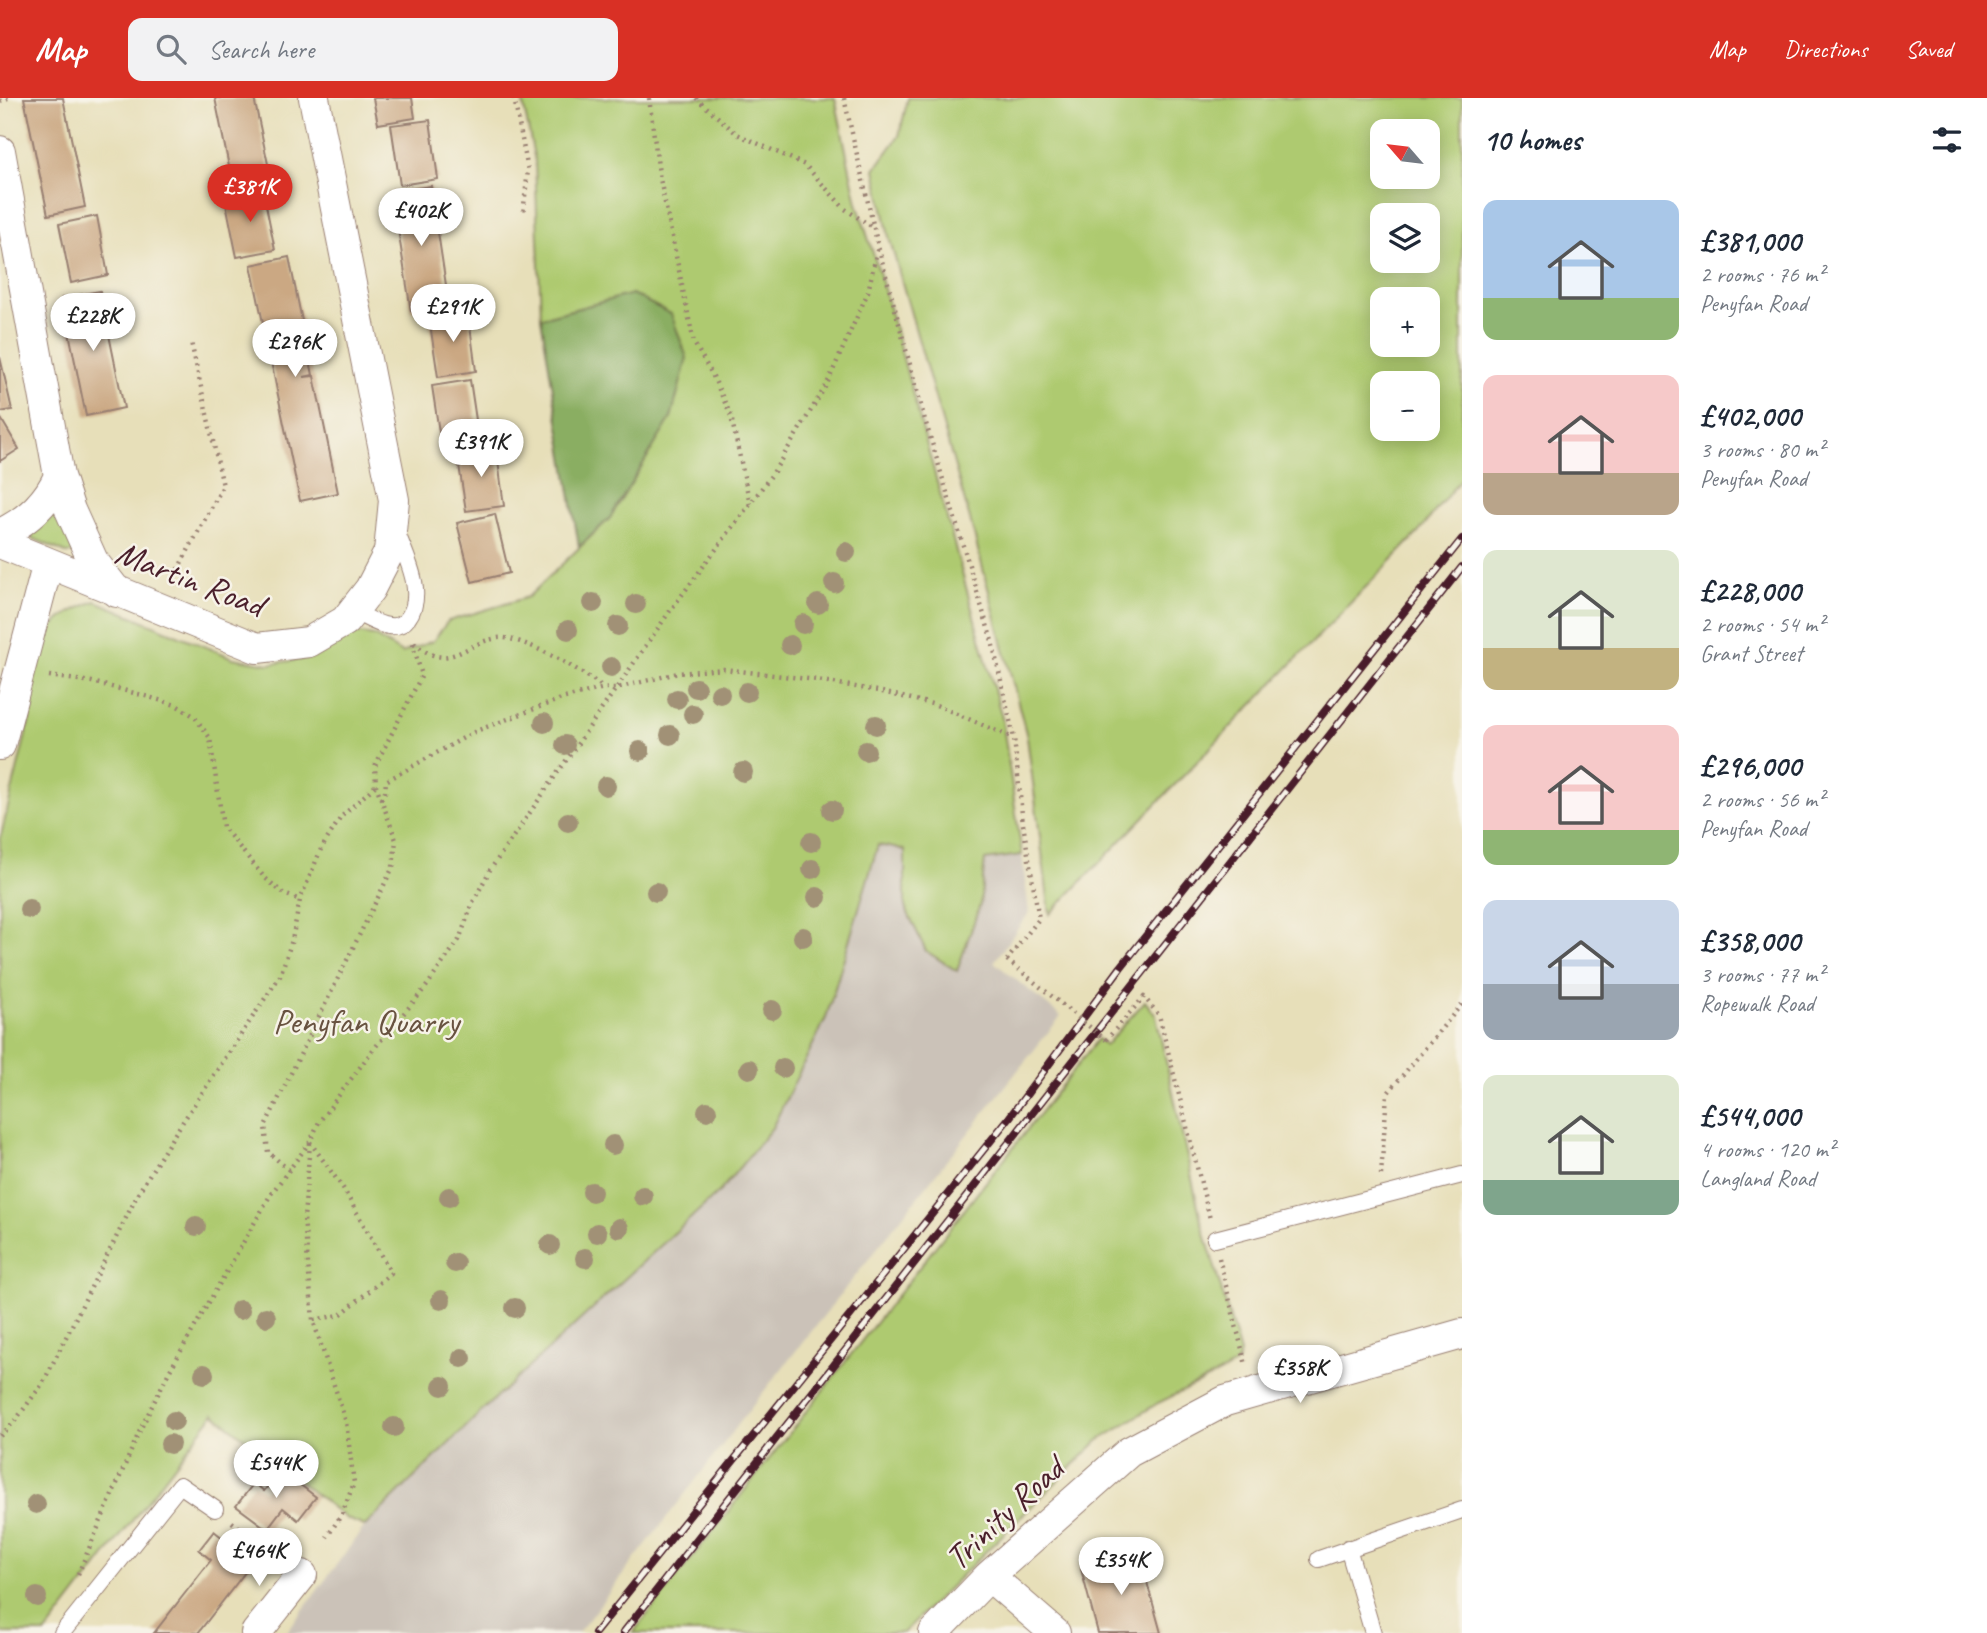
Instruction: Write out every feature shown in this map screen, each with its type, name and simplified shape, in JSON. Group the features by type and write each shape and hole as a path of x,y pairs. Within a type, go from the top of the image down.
{"street":[{"path":"314,98 394,511"},
{"path":"0,151 59,476 70,510 93,561 117,593"},
{"path":"0,534 15,527 36,509 51,494 59,476"},
{"name":"Martin Road","path":"0,543 257,648 309,642 345,621 370,589 389,552 394,511"},
{"path":"0,745 48,563"},
{"name":"Trinity Road","path":"934,1633 989,1576 1129,1452 1225,1401 1462,1334"},
{"path":"256,1633 302,1575"},
{"path":"989,1576 1055,1633"}],"lane":[{"path":"353,611 387,626 400,626 413,610 415,586 394,511"},
{"path":"1215,1239 1462,1175"},
{"path":"62,1633 180,1485 215,1509"},
{"path":"1319,1559 1462,1510"},
{"path":"1348,1548 1373,1633"}],"path":[{"path":"0,101 8,98"},
{"path":"514,98 528,170 523,214"},
{"path":"649,98 659,174 694,343 731,416 750,504"},
{"path":"696,98 737,134 805,165 845,209 874,228"},
{"path":"844,98 878,246 925,420 992,641 1014,738 1023,824 1039,919 1007,960 1107,1040 1144,997 1159,1015 1252,1392"},
{"path":"75,1581 141,1428 169,1372 271,1194 310,1142 319,1122 372,1051 426,987 459,940 473,902 490,870 670,611 773,473 827,384 868,292 878,246"},
{"path":"166,592 223,486 191,342"},
{"path":"289,1170 268,1152 265,1126 393,867 396,840 376,785 375,766 422,675 411,640 424,651 440,658 500,637 560,660 604,688"},
{"path":"381,799 386,781 476,730 561,698 678,673 723,669 817,680 878,691 936,705 1014,738"},
{"path":"17,673 92,682 176,705 194,716 210,738 223,827 264,877 284,894 300,900"},
{"path":"0,1436 15,1422 43,1383 140,1190 280,976 292,940 300,900 321,849 341,817 376,785"},
{"path":"1379,1197 1387,1094 1462,1004"},
{"path":"310,1142 343,1188 391,1273 340,1315 313,1320"},
{"path":"310,1142 304,1218 313,1320 346,1422 354,1483 342,1514 327,1537"},
{"path":"215,1509 268,1549"}],"shaded area":[{"path":"878,845 905,850 905,907 926,951 956,971 980,905 985,860 1022,855 1029,913 994,962 1061,1016 761,1395 578,1633 286,1633 365,1526 488,1405 721,1190 772,1129 826,1018"}],"green space":[{"name":"Penyfan Quarry","path":"522,98 835,98 857,203 880,275 1002,718 1022,855 985,860 980,905 957,971 926,951 905,907 905,850 878,845 826,1018 772,1128 721,1190 488,1405 365,1526 347,1519 214,1414 46,1633 0,1633 0,839 33,706 25,696 34,662 45,636 53,626 63,617 96,601 233,658 269,664 304,659 355,633 374,636 402,653 433,641 448,621 528,597 610,518 632,294 541,318 535,161"},
{"path":"908,98 1462,98 1462,477 1418,533 1050,914 1027,737 971,523 889,237 875,169 899,136"},
{"path":"632,294 671,314 687,358 671,418 610,518 579,547 541,318"},
{"path":"55,509 76,553 66,553 30,537 29,534"},
{"path":"1145,1001 1156,1016 1201,1220 1240,1353 1238,1361 1230,1368 1158,1403 1098,1441 903,1633 633,1633 1098,1039 1106,1045"}],"building":[{"path":"24,98 63,98 85,207 48,215"},
{"path":"215,98 254,98 272,183 234,191"},
{"path":"373,98 412,98 415,118 378,124"},
{"path":"430,120 438,179 400,185 391,125"},
{"path":"431,186 449,305 411,311 392,192"},
{"path":"263,190 275,250 237,257 225,198"},
{"path":"97,216 108,275 71,283 59,224"},
{"path":"289,257 313,375 304,377 314,376 338,493 300,501 251,265"},
{"path":"100,291 124,408 86,416 62,298"},
{"path":"468,311 476,371 438,377 429,317"},
{"path":"0,357 12,410 0,412"},
{"path":"470,380 479,440 441,445 432,386"},
{"path":"0,417 19,449 0,461"},
{"path":"496,446 504,506 466,511 457,452"},
{"path":"495,514 509,573 472,582 457,523"},
{"path":"281,1470 316,1497 298,1520 283,1508 267,1529 236,1506 254,1483 264,1491"},
{"path":"214,1531 253,1562 198,1633 154,1633 211,1560 199,1550"},
{"path":"1139,1553 1161,1633 1098,1633 1081,1569"}],"railway":[{"path":"595,1633 1009,1118 1121,967 1462,539"},
{"path":"623,1633 1462,567"}]}
